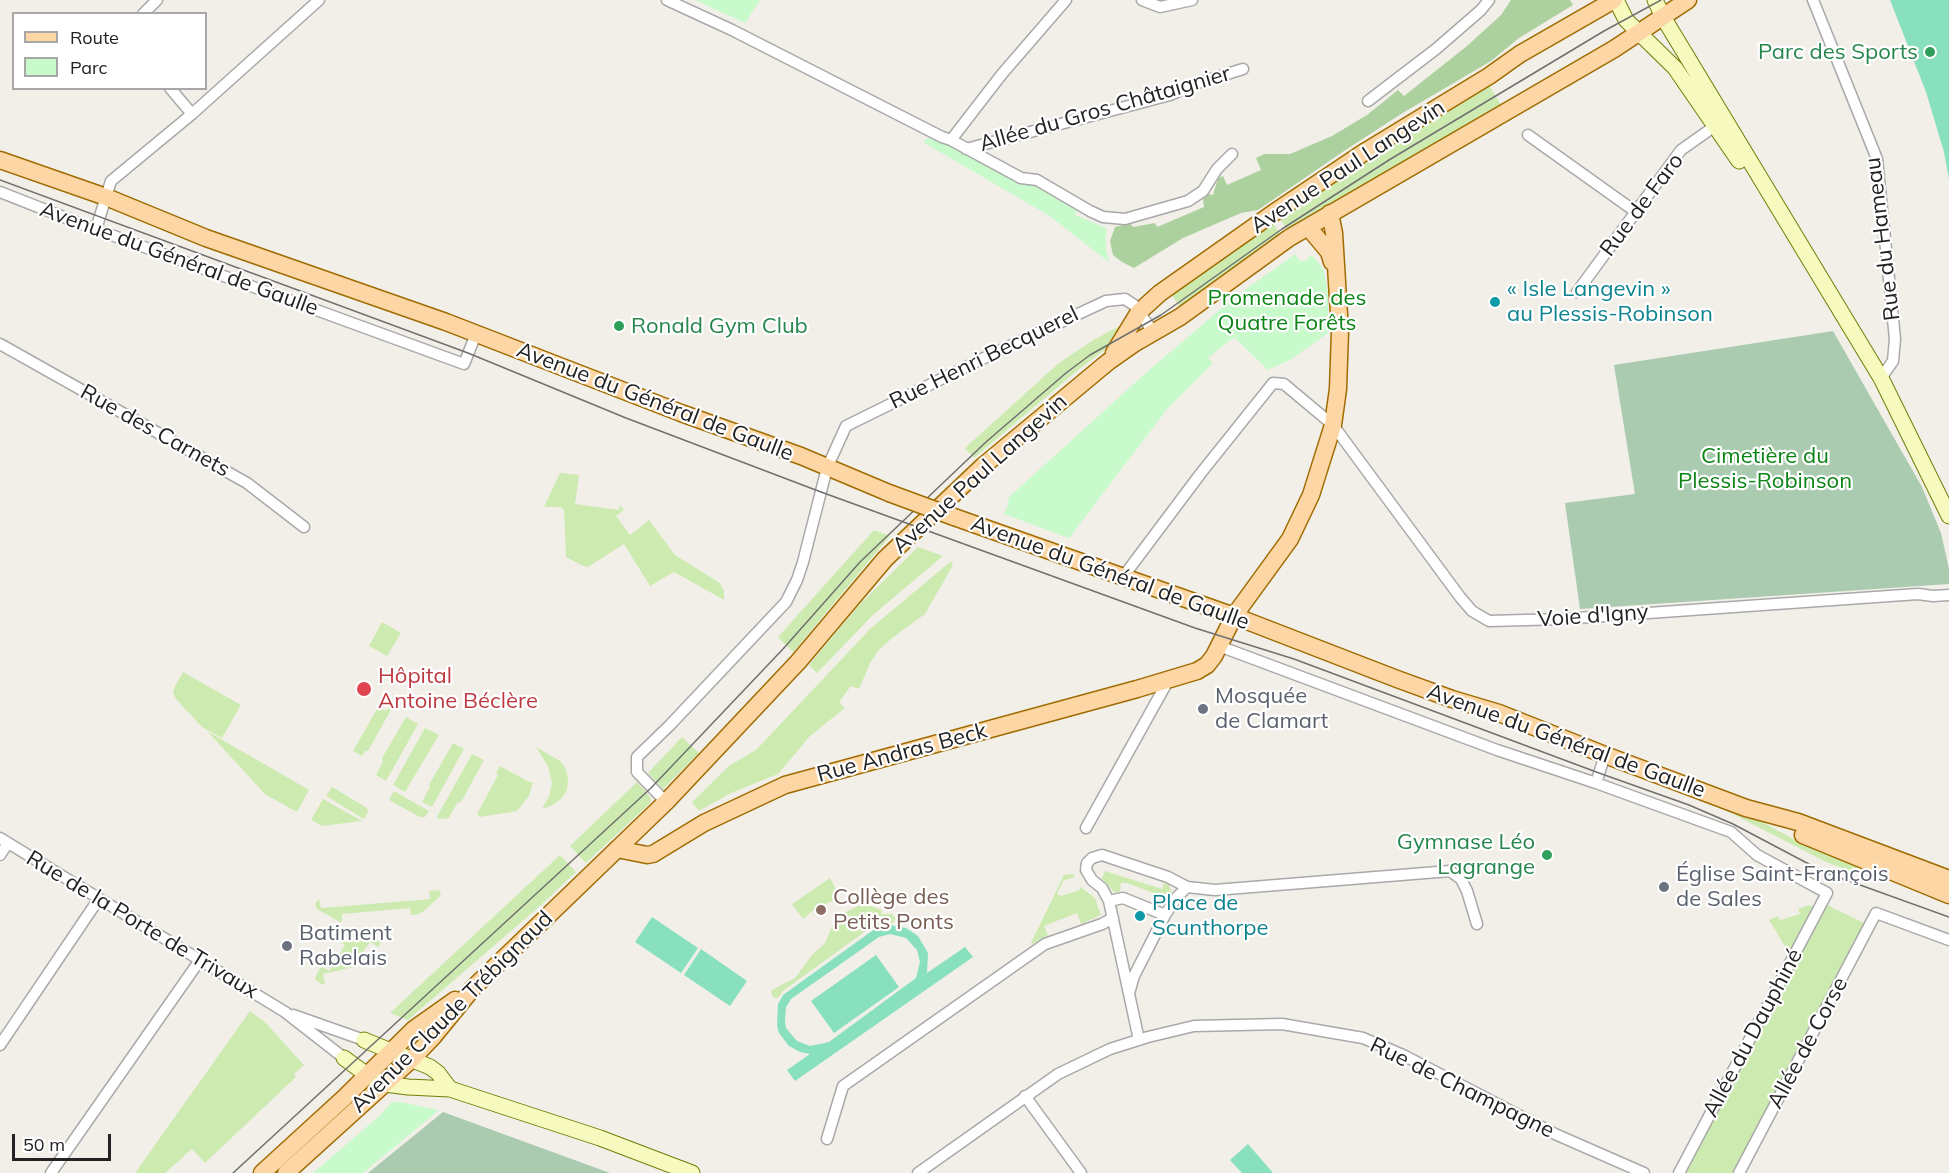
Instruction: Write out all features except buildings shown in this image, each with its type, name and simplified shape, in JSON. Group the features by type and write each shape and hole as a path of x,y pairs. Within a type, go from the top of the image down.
{"main road":[{"name":"Avenue Paul Langevin","path":"1108,362 1139,312 1160,293 1356,158 1489,76 1520,54 1615,0"},
{"name":"Avenue Paul Langevin","path":"666,802 798,662 885,559 983,466 1108,362 1180,317 1330,213 1611,51 1688,0"},
{"name":"Avenue du Général de Gaulle","path":"0,160 106,197 206,238 476,334 954,517 1234,616 1397,679 1499,712 1746,808 1797,832 1949,895"},
{"path":"1234,616 1290,539 1311,495 1333,425 1338,389 1340,331 1334,233 1330,213"},
{"path":"1308,227 1329,252 1335,271"},
{"name":"Rue Andras Beck","path":"616,849 653,854 704,824 785,785 1197,671 1207,665 1214,656 1234,616"},
{"name":"Avenue Claude Trébignaud","path":"286,1173 412,1059 473,988 666,802"},
{"name":"Avenue du Général de Gaulle","path":"1746,808 1798,822 1949,879"},
{"path":"392,1051 414,1029 473,988"},
{"name":"Avenue Claude Trébignaud","path":"262,1173 392,1051"}],"street":[{"path":"145,12 157,0"},
{"path":"96,229 111,181 192,114 320,0"},
{"path":"667,0 732,30 1022,178 1037,180 1090,212 1114,219 1125,219 1188,201 1203,191 1217,168 1232,154"},
{"path":"947,139 1066,0"},
{"path":"1142,0 1160,7 1192,0"},
{"path":"1368,101 1436,49 1481,10 1489,0"},
{"name":"Avenue Paul Langevin","path":"1615,0 1626,20 1639,32"},
{"path":"1655,0 1663,17 1881,378 1949,516"},
{"name":"Rue du Hameau","path":"1813,0 1877,159 1895,339 1893,361 1881,378"},
{"path":"1639,32 1675,68 1814,266"},
{"name":"Allée du Gros Châtaignier","path":"966,149 1170,95 1195,84 1243,69"},
{"path":"172,90 192,114"},
{"path":"1715,126 1729,135 1752,170 1760,176"},
{"name":"Rue de Faro","path":"1577,292 1681,150 1715,126"},
{"path":"1528,135 1636,212"},
{"name":"Avenue du Général de Gaulle","path":"0,192 464,364 476,334"},
{"name":"Rue Henri Becquerel","path":"666,802 637,772 637,757 786,602 803,562 827,468 846,426 1106,301 1125,299 1134,305 1155,333"},
{"name":"Rue des Carnets","path":"0,344 247,483 304,527"},
{"name":"Voie d'Igny","path":"1123,577 1201,473 1273,383 1284,384 1333,425 1460,597 1472,611 1489,621 1563,619 1903,596 1949,595"},
{"name":"Avenue du Général de Gaulle","path":"1219,646 1497,750 1731,832 1757,855 1827,893"},
{"path":"1086,828 1169,679"},
{"path":"1596,783 1605,755"},
{"path":"0,855 4,840"},
{"name":"Rue de la Porte de Trivaux","path":"4,840 285,1012 367,1075 385,1084 408,1088 450,1089 600,1138 692,1173"},
{"path":"1139,1040 1109,900 1086,870 1087,863 1092,858 1102,855 1168,877 1187,887 1215,890 1450,871 1461,879 1477,924"},
{"path":"1130,990 1134,976 1166,915 1177,897 1187,887"},
{"name":"Allée du Dauphiné","path":"1679,1173 1827,893"},
{"path":"1109,900 1123,898 1166,915"},
{"path":"0,1045 99,900"},
{"name":"Allée de Corse","path":"1739,1173 1876,913 1949,940"},
{"path":"827,1139 843,1086 1045,944 1113,918"},
{"path":"51,1173 200,960"},
{"name":"Rue de la Porte de Trivaux","path":"285,1012 412,1059 438,1073 450,1089"},
{"name":"Rue de Champagne","path":"918,1173 1058,1074 1110,1049 1194,1026 1282,1024 1363,1038 1403,1055 1555,1134 1644,1173"},
{"path":"1025,1096 1081,1173"}],"green space":[{"path":"695,0 760,0 745,23"},
{"path":"1511,0 1570,0 1573,5 1519,38 1491,61 1344,151 1258,210 1241,213 1183,238 1134,268 1113,255 1110,241 1115,227 1130,223 1133,227 1155,223 1157,227 1204,207 1203,199 1208,194 1213,195 1218,178 1223,176 1227,185 1261,170 1256,158 1264,154 1290,154 1332,136 1367,115 1398,90 1404,96 1467,46 1501,15"},
{"name":"Parc des Sports","path":"1890,0 1949,0 1949,179 1944,152 1926,92"},
{"path":"1486,80 1501,105 1290,233 1277,215"},
{"path":"929,137 952,145 1016,182 1035,185 1077,210 1075,215 1106,228 1106,250 1109,262 1048,215 923,142"},
{"path":"1270,219 1283,238 1181,308 1170,293"},
{"name":"Promenade des Quatre Forêts","path":"1295,254 1300,261 1306,261 1310,255 1324,271 1328,295 1328,333 1290,360 1268,370 1234,337 1208,358 1213,363 1168,408 1069,538 1004,514 1009,497 1148,371 1235,297"},
{"path":"1124,324 1111,345 974,458 965,448 1060,362 1095,339"},
{"name":"Cimetière du Plessis-Robinson","path":"1833,331 1922,487 1941,533 1949,569 1949,584 1580,609 1565,503 1635,494 1614,365"},
{"path":"560,473 579,475 575,504 619,510 620,505 624,510 616,516 630,535 649,520 675,555 720,583 724,591 724,600 674,572 650,586 624,544 588,567 566,557 564,510 560,507 544,507"},
{"path":"874,530 890,536 793,652 778,637"},
{"path":"918,547 943,556 873,615 817,673 809,665 861,603"},
{"path":"951,561 953,565 925,614 878,651 859,689 851,686 839,702 845,708 810,736 778,774 731,793 699,811 692,802 729,766 756,750 871,628"},
{"path":"382,622 401,633 387,656 369,646"},
{"path":"183,672 241,705 222,738 202,727 175,698 173,692"},
{"path":"378,707 386,711 389,707 392,708 368,751 365,751 362,756 353,751"},
{"path":"406,717 418,724 386,781 376,775 383,762 382,758"},
{"path":"425,728 439,735 405,792 393,785"},
{"path":"207,731 309,790 297,812 265,794"},
{"path":"682,737 699,753 663,789 648,773"},
{"path":"453,743 464,749 432,807 422,802"},
{"path":"536,747 560,761 566,769 568,780 567,790 562,798 542,809 549,796 552,783 548,766"},
{"path":"472,754 484,760 461,802 457,803 449,818 438,819 437,817"},
{"path":"500,766 533,782 529,796 517,811 480,817 477,814 498,775 496,773"},
{"path":"637,782 651,798 650,803 586,863 570,846"},
{"path":"332,787 367,808 368,812 364,819 326,796"},
{"path":"394,791 429,811 425,817 420,817 389,800"},
{"path":"1691,796 1755,818 1795,840 1859,865 1861,868 1855,873 1826,862 1729,812"},
{"path":"323,799 362,821 322,826 311,820"},
{"path":"560,855 576,872 541,905 408,1020 390,1013"},
{"path":"1105,871 1162,889 1164,883 1168,884 1172,892 1167,902 1160,907 1156,906 1159,895 1127,883 1121,883 1120,893 1114,892 1102,879"},
{"path":"1074,874 1074,877 1063,881 1057,894 1061,896 1080,890 1079,886 1095,898 1101,915 1081,924 1077,913 1044,926 1048,935 1032,944 1064,875"},
{"path":"830,878 837,891 835,900 816,908 803,919 792,904"},
{"path":"439,890 441,895 424,911 416,915 411,915 410,908 342,914 342,922 340,922 317,909 315,904 319,899 321,908 430,899 429,891"},
{"path":"1825,904 1866,924 1733,1173 1682,1173"},
{"path":"858,906 871,906 882,910 881,914 892,914 896,918 893,923 874,925 783,991 778,998 773,997 772,990 795,978 812,955 825,943 836,917"},
{"path":"1813,906 1811,911 1789,953 1769,920 1778,916 1780,920 1800,914 1798,909"},
{"path":"652,917 698,948 681,973 635,942"},
{"path":"891,925 906,928 918,936 928,953 927,973 965,947 973,957 795,1081 787,1070 810,1054 789,1046 779,1033 778,1004 783,995 876,928","holes":["890,934 906,938 917,950 920,962 916,978 829,1042 810,1046 797,1041 786,1028 786,1007 791,999 879,937"]},
{"path":"340,933 344,933 345,942 383,940 378,947 370,942 353,967 323,974 325,984 321,984 315,978 321,966 329,971 345,945 336,939"},
{"path":"701,949 747,981 730,1006 684,975"},
{"path":"876,955 899,987 834,1033 811,1001"},
{"path":"250,1011 265,1022 304,1065 294,1074 296,1077 205,1163 192,1149 165,1173 135,1173"},
{"path":"392,1102 439,1110 363,1173 313,1173 377,1118"},
{"path":"443,1112 610,1173 368,1173"},
{"path":"1248,1144 1273,1173 1242,1173 1230,1160"}],"tram line":[{"path":"233,1173 651,788 783,649 860,562 986,442 1066,373 1090,355 1161,315 1282,229 1389,160 1604,31 1661,0"},
{"path":"0,180 468,353 626,418 821,492 1195,628 1294,659 1689,805 1733,824 1824,872 1949,917"}],"place":[{"name":"Parc des Sports","path":"1930,52"},
{"name":"« Isle Langevin » au Plessis-Robinson","path":"1495,302"},
{"name":"Ronald Gym Club","path":"619,326"},
{"name":"Hôpital Antoine Béclère","path":"364,689"},
{"name":"Mosquée de Clamart","path":"1203,709"},
{"name":"Gymnase Léo Lagrange","path":"1547,855"},
{"name":"Église Saint-François de Sales","path":"1664,887"},
{"name":"Collège des Petits Ponts","path":"821,910"},
{"name":"Place de Scunthorpe","path":"1140,916"},
{"name":"Batiment Rabelais","path":"287,946"}]}
